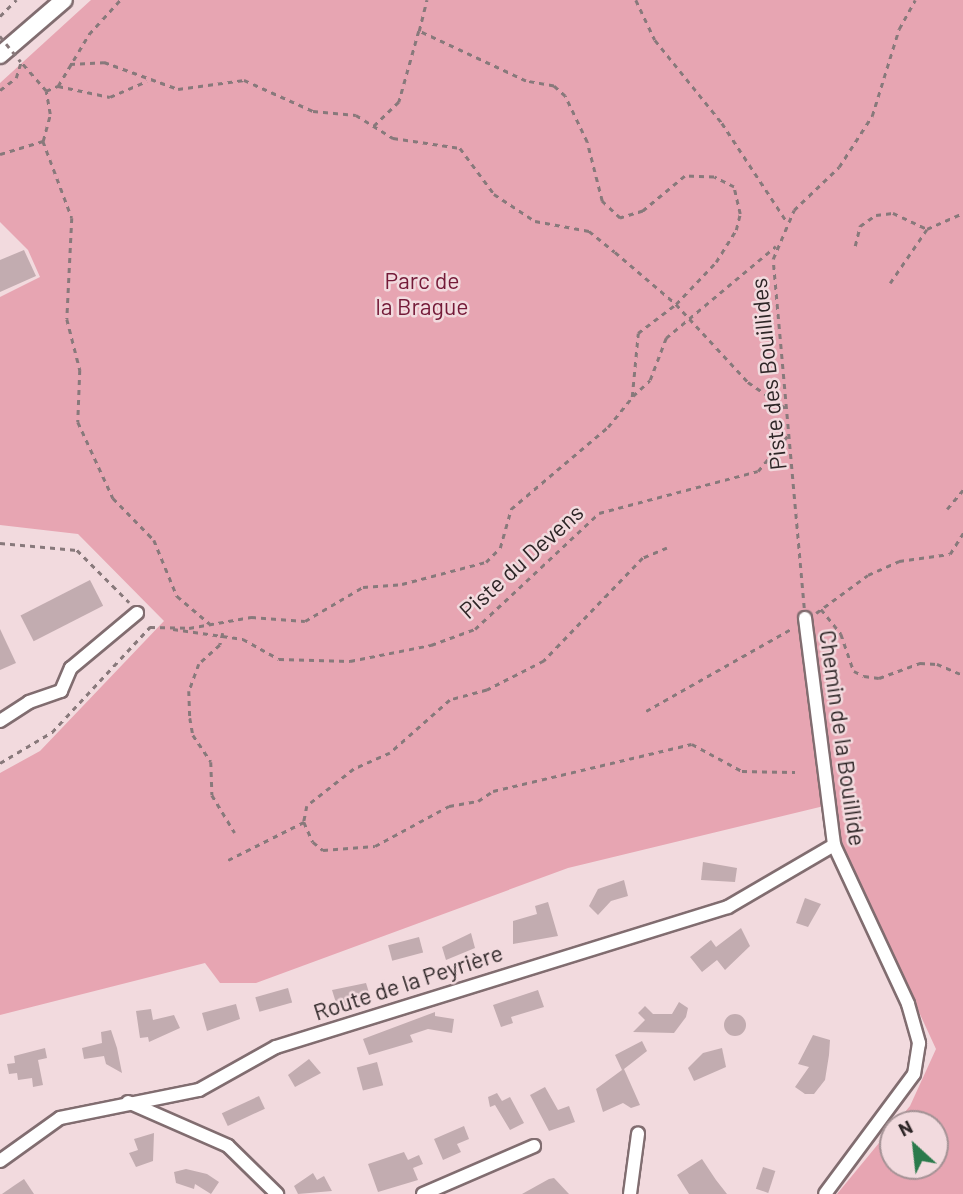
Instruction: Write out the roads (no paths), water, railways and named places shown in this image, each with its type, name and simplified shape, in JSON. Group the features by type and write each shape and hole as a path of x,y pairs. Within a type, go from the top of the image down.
{"main road":[{"path":"0,55 64,0"}],"street":[{"path":"0,721 29,702 61,691 71,668 137,613"},
{"name":"Chemin de la Bouillide","path":"805,618 834,845 908,1004 919,1043 914,1074 825,1194"},
{"name":"Route de la Peyrière","path":"0,1161 60,1118 128,1102 199,1090 287,1043 728,907 834,845"},
{"path":"128,1102 228,1146 277,1194"},
{"path":"630,1194 638,1134"},
{"path":"422,1194 534,1146"}],"park label":[{"name":"Parc de la Brague","path":"422,293"}]}
